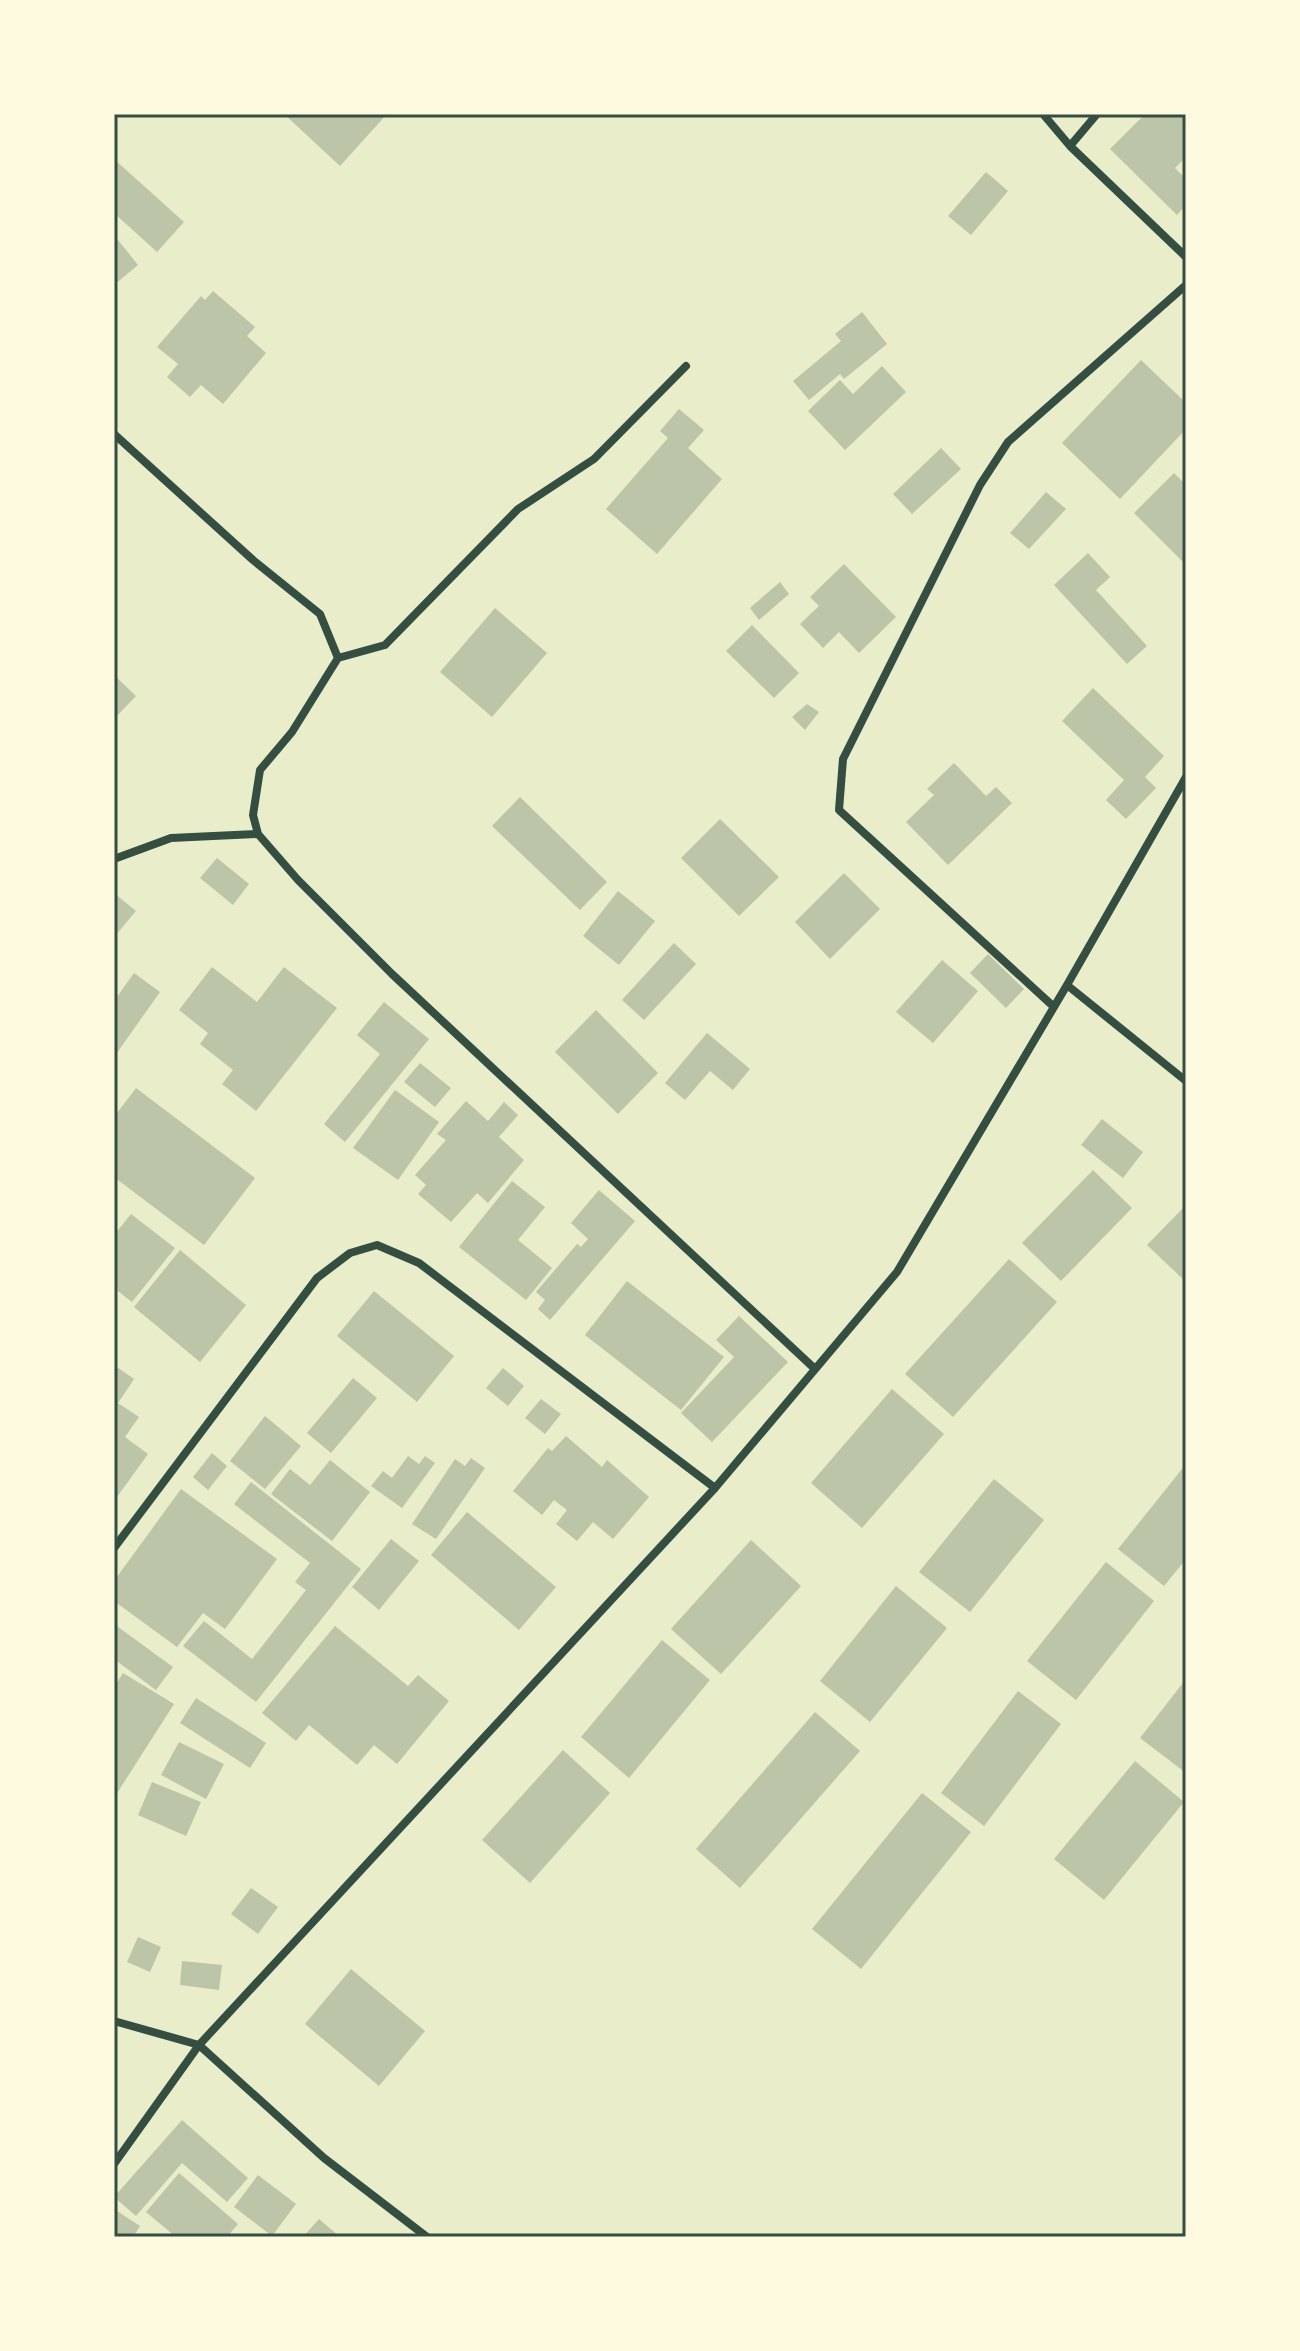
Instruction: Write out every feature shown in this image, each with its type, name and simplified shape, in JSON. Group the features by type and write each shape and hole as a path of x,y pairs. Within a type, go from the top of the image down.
{"street":[{"path":"1043,114 1070,146 1186,257"},
{"path":"1070,146 1097,114"},
{"path":"1054,1007 839,810 843,759 980,485 1008,442 1186,285"},
{"path":"686,366 594,459 518,509 385,645 338,658 292,732 260,770 253,815 258,834 298,880 392,974 815,1369"},
{"path":"114,434 253,560 320,614 338,658"},
{"path":"114,2164 199,2045 715,1488 897,1272 1186,777"},
{"path":"114,859 171,838 258,834"},
{"path":"1067,985 1186,1081"},
{"path":"114,1548 317,1278 350,1253 377,1245 419,1263 715,1488"},
{"path":"114,2021 199,2045 324,2158 427,2237"}],"building":[{"path":"284,114 387,114 340,166"},
{"path":"1145,114 1186,114 1186,157 1175,168 1186,179 1186,205 1177,215 1110,149"},
{"path":"114,159 184,222 157,252 114,213"},
{"path":"986,172 1008,191 971,235 948,216"},
{"path":"114,235 138,265 114,285"},
{"path":"213,291 255,327 247,336 266,353 223,404 201,385 190,397 167,377 178,364 157,347 201,296 205,300"},
{"path":"862,312 887,344 844,379 840,374 809,400 793,381 841,341 835,334"},
{"path":"1141,360 1186,403 1186,429 1120,499 1062,443"},
{"path":"882,366 906,392 845,450 808,411 840,380 853,394"},
{"path":"679,409 704,430 688,448 722,479 657,554 606,509 668,438 660,431"},
{"path":"941,448 961,469 912,514 893,494"},
{"path":"1174,473 1186,485 1186,565 1134,513"},
{"path":"1046,492 1066,509 1029,549 1010,533"},
{"path":"1088,553 1110,577 1096,590 1147,646 1127,664 1054,585"},
{"path":"844,564 896,617 859,653 839,632 823,648 800,624 819,606 810,597"},
{"path":"780,582 789,594 759,620 750,608"},
{"path":"495,608 547,653 492,717 440,672"},
{"path":"752,625 799,673 774,698 726,651"},
{"path":"114,675 136,696 114,719"},
{"path":"1093,688 1164,756 1145,777 1156,788 1126,819 1106,800 1124,780 1062,721"},
{"path":"807,704 819,712 805,730 792,717"},
{"path":"954,763 986,796 996,787 1012,803 948,865 906,822 934,795 927,789"},
{"path":"520,797 607,882 580,910 492,826"},
{"path":"720,819 779,877 739,916 681,858"},
{"path":"217,858 249,884 233,905 200,878"},
{"path":"844,873 880,909 830,959 795,922"},
{"path":"618,891 655,921 619,965 583,936"},
{"path":"114,893 136,911 114,937"},
{"path":"674,943 696,964 644,1020 622,1000"},
{"path":"988,954 1024,989 1006,1008 970,973"},
{"path":"942,960 978,991 933,1043 896,1012"},
{"path":"212,967 257,1002 284,967 337,1008 256,1111 222,1084 233,1070 200,1044 208,1033 179,1010"},
{"path":"134,973 160,992 114,1057 114,1001"},
{"path":"384,1002 429,1039 345,1142 324,1124 380,1054 357,1035"},
{"path":"596,1010 658,1073 618,1114 555,1052"},
{"path":"707,1033 750,1069 733,1090 710,1071 685,1100 665,1083"},
{"path":"420,1063 451,1088 435,1107 404,1082"},
{"path":"136,1088 255,1178 204,1245 114,1177 114,1117"},
{"path":"395,1090 439,1122 398,1180 353,1148"},
{"path":"466,1101 488,1121 504,1102 518,1115 499,1137 524,1160 488,1203 477,1193 451,1222 418,1194 426,1185 415,1175 446,1140 437,1134"},
{"path":"1102,1119 1143,1152 1123,1178 1081,1145"},
{"path":"1093,1170 1132,1208 1061,1281 1022,1243"},
{"path":"512,1181 545,1207 518,1240 552,1268 526,1300 459,1247"},
{"path":"599,1190 635,1221 550,1320 538,1309 545,1300 536,1292 577,1244 581,1247 588,1239 571,1223"},
{"path":"1186,1205 1186,1282 1147,1245"},
{"path":"131,1214 175,1248 132,1302 114,1288 114,1235"},
{"path":"180,1250 246,1305 200,1362 134,1307"},
{"path":"1009,1259 1057,1302 953,1417 905,1374"},
{"path":"627,1281 724,1357 681,1410 585,1335"},
{"path":"374,1291 454,1356 417,1402 337,1336"},
{"path":"739,1316 788,1362 712,1442 681,1413 734,1357 716,1340"},
{"path":"114,1365 134,1379 118,1403 139,1417 125,1437 148,1454 117,1497 114,1495"},
{"path":"503,1368 524,1386 508,1406 486,1388"},
{"path":"353,1378 377,1398 331,1453 307,1433"},
{"path":"892,1389 944,1434 862,1528 811,1483"},
{"path":"541,1399 561,1414 545,1434 525,1418"},
{"path":"265,1416 301,1446 265,1489 230,1461"},
{"path":"566,1436 602,1467 607,1460 649,1497 613,1539 593,1522 577,1541 556,1524 567,1510 554,1500 542,1515 513,1491 548,1448 552,1451"},
{"path":"212,1453 227,1466 208,1490 193,1477"},
{"path":"408,1456 419,1464 425,1456 435,1463 402,1508 371,1486 383,1471 392,1478"},
{"path":"471,1458 485,1468 436,1539 412,1524 455,1459 465,1466"},
{"path":"330,1460 370,1492 332,1541 271,1494 290,1469 310,1485"},
{"path":"1186,1464 1186,1559 1164,1586 1118,1549"},
{"path":"994,1479 1044,1520 970,1612 919,1572"},
{"path":"251,1482 361,1569 256,1702 183,1646 204,1621 252,1659 306,1590 295,1582 310,1563 234,1504"},
{"path":"181,1489 277,1559 225,1629 203,1613 177,1647 114,1601 114,1581"},
{"path":"467,1512 556,1587 519,1630 431,1555"},
{"path":"391,1539 419,1561 379,1610 352,1587"},
{"path":"751,1540 801,1586 721,1674 671,1629"},
{"path":"1106,1562 1154,1601 1076,1700 1027,1661"},
{"path":"896,1586 947,1628 870,1722 820,1681"},
{"path":"114,1624 173,1667 156,1690 114,1659"},
{"path":"335,1626 408,1686 418,1675 449,1701 397,1764 374,1745 357,1765 309,1725 296,1741 262,1713"},
{"path":"662,1640 710,1680 629,1778 581,1737"},
{"path":"123,1673 174,1704 114,1798 114,1687"},
{"path":"1186,1679 1186,1773 1140,1738"},
{"path":"1018,1691 1061,1724 984,1826 941,1793"},
{"path":"196,1698 266,1743 250,1768 180,1723"},
{"path":"815,1712 860,1751 740,1888 696,1849"},
{"path":"179,1742 224,1764 206,1799 161,1775"},
{"path":"563,1750 610,1793 530,1883 482,1840"},
{"path":"1135,1761 1184,1802 1104,1900 1054,1859"},
{"path":"152,1782 201,1802 186,1836 138,1815"},
{"path":"922,1793 971,1832 861,1969 812,1929"},
{"path":"251,1888 278,1907 258,1934 231,1914"},
{"path":"138,1937 161,1947 150,1972 127,1962"},
{"path":"182,1961 222,1965 219,1990 180,1985"},
{"path":"351,1969 425,2031 379,2086 305,2024"},
{"path":"182,2120 248,2178 227,2202 182,2163 136,2216 114,2197"},
{"path":"179,2173 238,2224 227,2237 176,2237 146,2212"},
{"path":"258,2175 296,2204 272,2236 234,2207"},
{"path":"114,2209 140,2226 133,2237 114,2237"},
{"path":"319,2219 340,2237 303,2237"}]}
